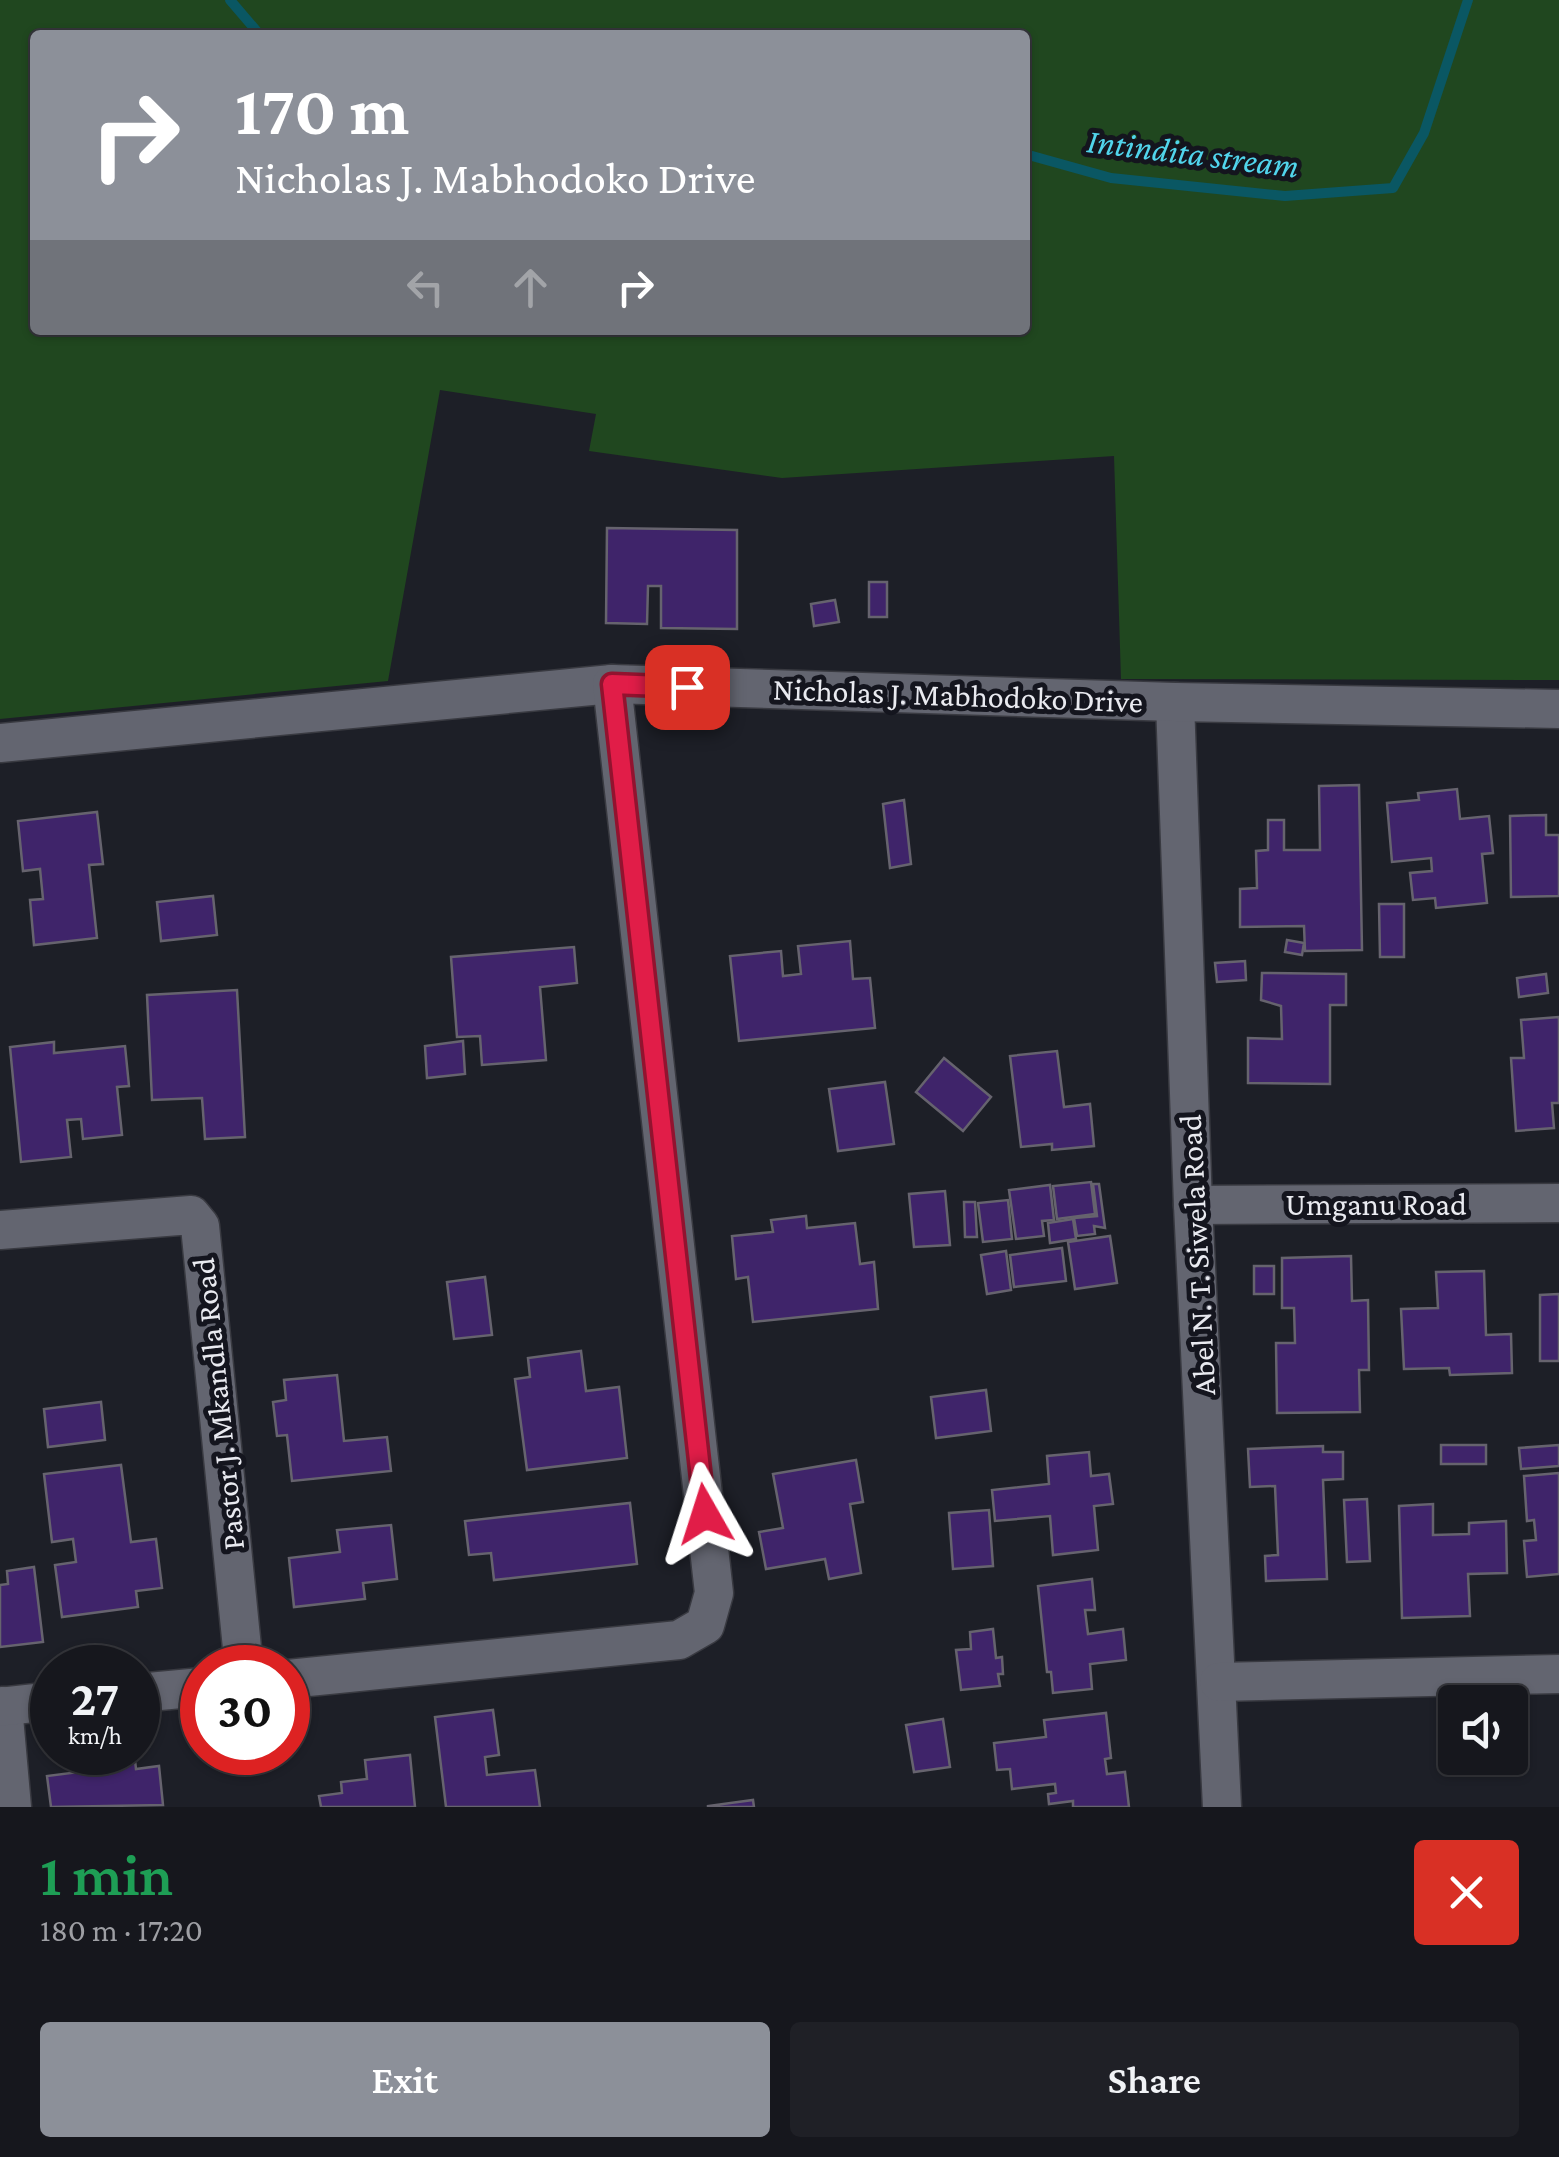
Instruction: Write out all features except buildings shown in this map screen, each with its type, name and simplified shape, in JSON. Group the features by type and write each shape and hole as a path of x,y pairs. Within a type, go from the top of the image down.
{"street":[{"name":"Nicholas J. Mabhodoko Drive","path":"0,743 612,684 1176,702 1559,709"},
{"path":"310,1677 679,1640 705,1625 714,1593 612,684"},
{"name":"Abel N. T. Siwela Road","path":"1176,702 1193,1205 1219,1682 1222,1807"},
{"name":"Umganu Road","path":"1193,1205 1559,1203"},
{"name":"Pastor J. Mkandla Road","path":"0,1230 191,1216 200,1226 242,1645"},
{"path":"1219,1682 1559,1674"},
{"path":"12,1807 1,1706 30,1704"}],"green space":[{"path":"0,0 1559,0 1559,680 1121,679 1114,456 782,478 589,451 596,414 440,390 388,681 0,719"}],"waterway":[{"name":"Intindita stream","path":"230,0 256,30"},
{"name":"Intindita stream","path":"1030,155 1111,178 1285,196 1393,188 1424,133 1468,0"}],"route":[{"path":"687,687 612,684 705,1514"}]}
